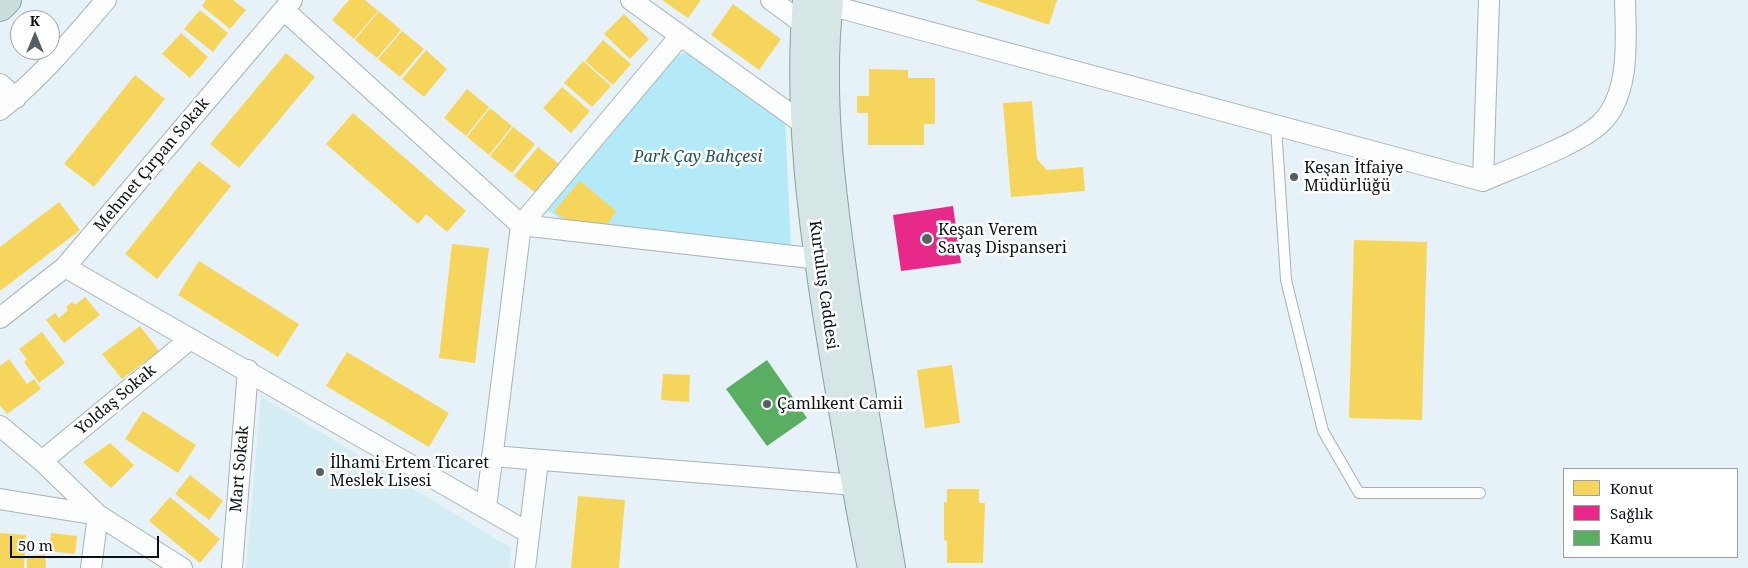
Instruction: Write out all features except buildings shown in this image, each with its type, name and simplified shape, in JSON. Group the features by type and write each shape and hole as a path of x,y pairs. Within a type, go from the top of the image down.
{"highway":[{"path":"0,6 7,0"}],"main road":[{"name":"Kurtuluş Caddesi","path":"818,8 804,124 818,259 872,568"},
{"name":"Kurtuluş Caddesi","path":"818,8 833,199 854,351 891,568"}],"street":[{"path":"0,110 16,98 66,48 106,0"},
{"path":"631,0 804,124"},
{"path":"770,0 818,8 1483,181 1569,143 1600,124 1612,107 1623,73 1625,0"},
{"path":"1483,181 1489,0"},
{"path":"288,5 521,225 818,259"},
{"name":"Mehmet Çırpan Sokak","path":"0,318 65,266 288,5"},
{"path":"486,508 521,225 680,36"},
{"path":"0,84 16,98"},
{"path":"65,266 189,340 248,370 529,533"},
{"name":"Yoldaş Sokak","path":"42,461 189,340"},
{"name":"Mart Sokak","path":"232,568 248,370"},
{"path":"0,426 42,461 98,515 182,568"},
{"path":"492,456 856,485"},
{"path":"525,568 538,461"},
{"path":"0,499 98,515"},
{"path":"91,568 98,515"}],"lane":[{"path":"1276,126 1286,280 1323,431 1359,492 1480,492"}],"shaded area":[{"name":"İlhami Ertem Ticaret Meslek Lisesi","path":"261,396 511,548 509,568 246,568"}],"green space":[{"name":"Park Çay Bahçesi","path":"683,53 689,54 785,119 791,249 572,226 547,210 672,59"}],"place":[{"name":"Keşan İtfaiye Müdürlüğü","path":"1294,177"},
{"name":"Keşan Verem Savaş Dispanseri","path":"927,239"},
{"name":"Çamlıkent Camii","path":"767,404"},
{"name":"İlhami Ertem Ticaret Meslek Lisesi","path":"320,472"}]}
